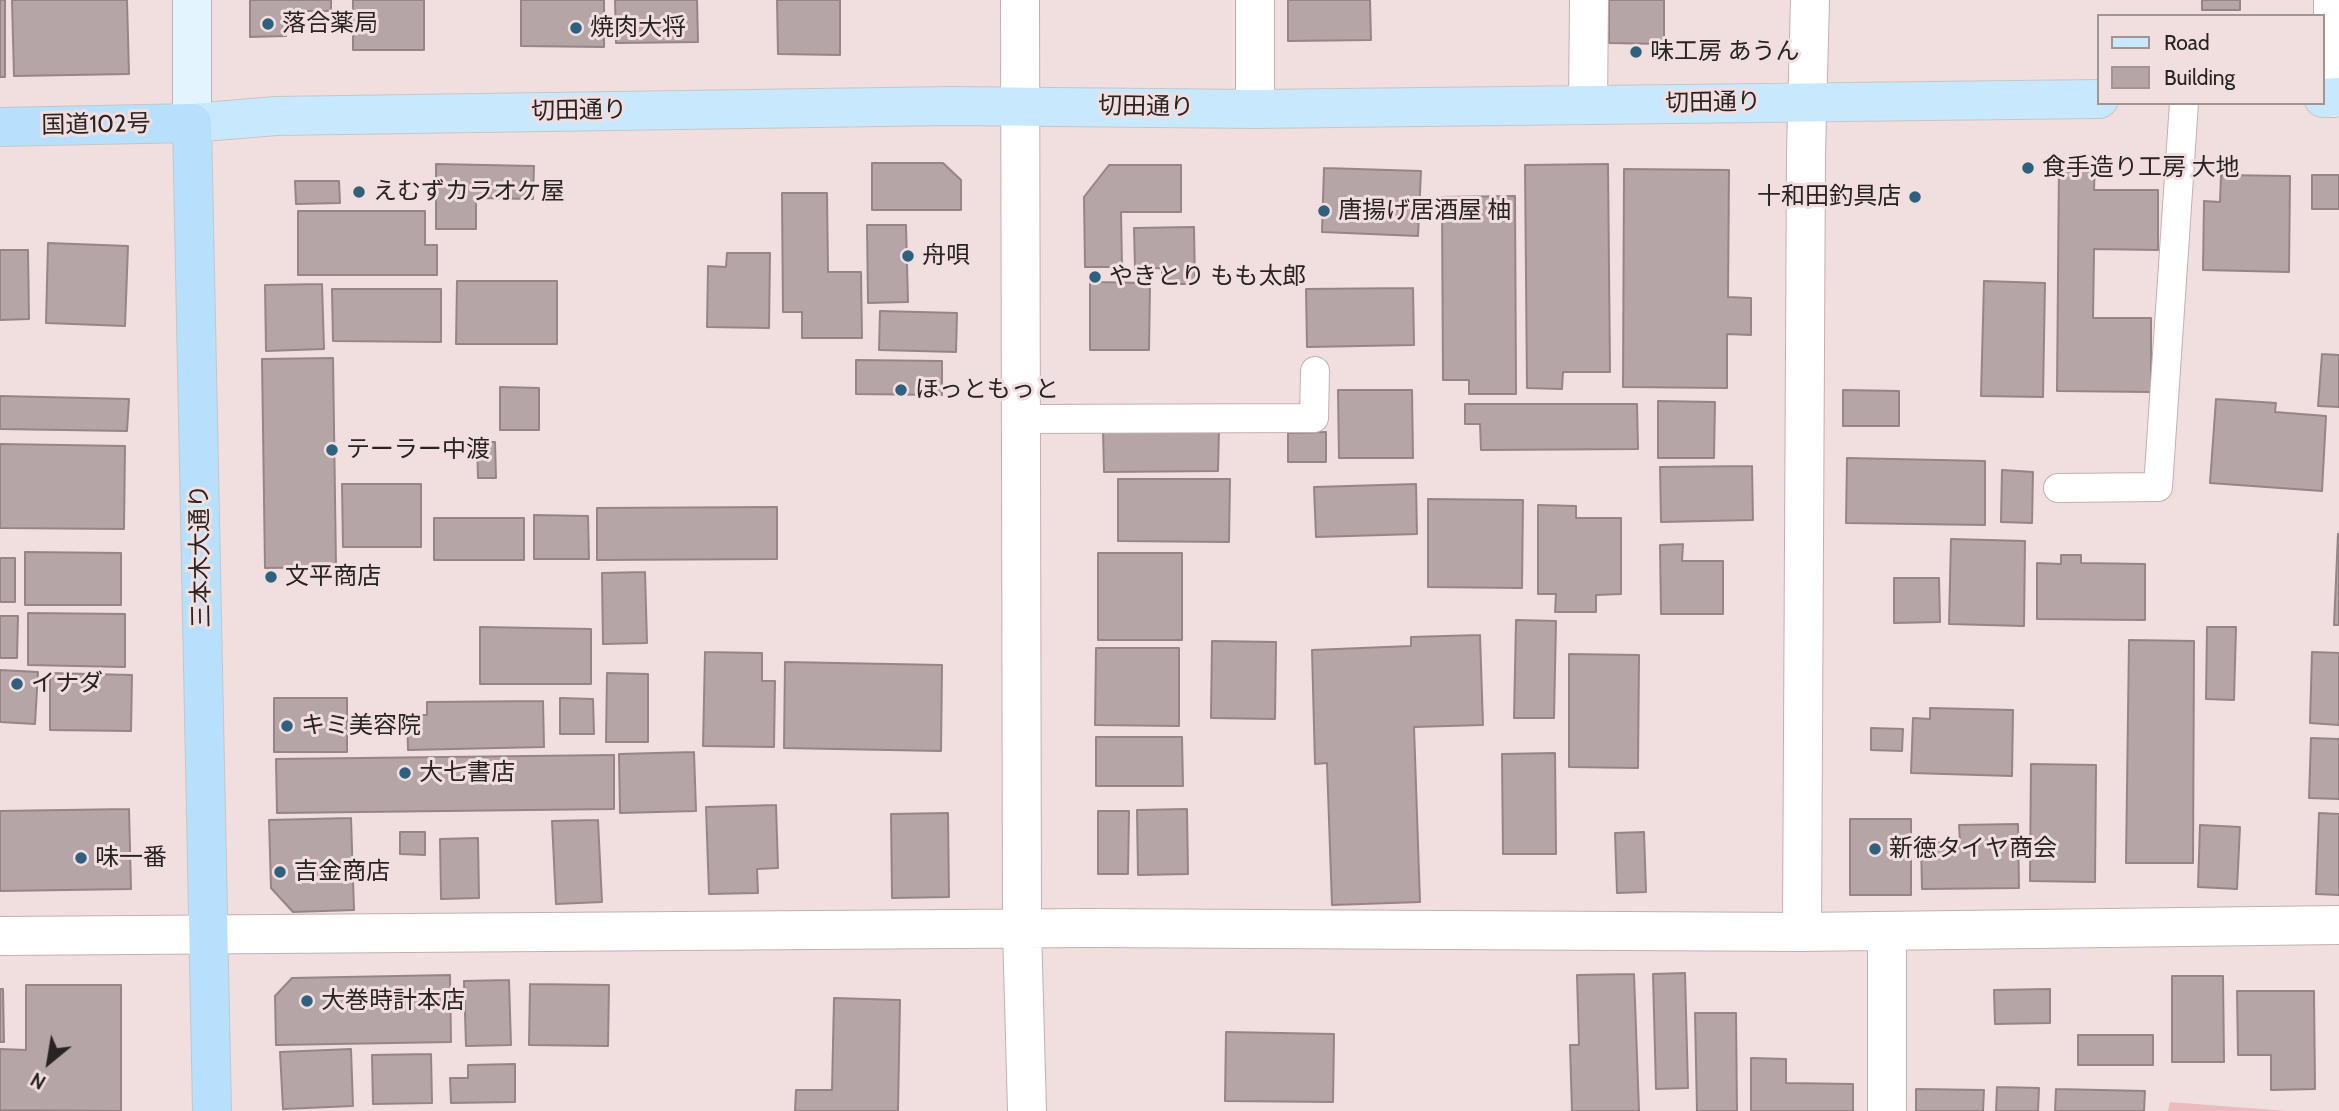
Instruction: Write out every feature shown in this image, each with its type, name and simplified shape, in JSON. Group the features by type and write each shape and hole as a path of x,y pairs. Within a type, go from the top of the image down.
{"highway":[{"name":"国道102号","path":"0,127 192,123"},
{"name":"三本木大通り","path":"192,123 212,1111"}],"main road":[{"name":"三本木大通り","path":"192,0 192,123"},
{"name":"切田通り","path":"192,123 276,116 1021,106 1255,109 2098,99"}],"street":[{"path":"1020,0 1022,929 1027,1111"},
{"path":"1255,0 1255,109"},
{"path":"1588,105 1589,0"},
{"path":"1802,932 1807,101 1810,0"},
{"path":"2332,97 2333,0"},
{"path":"0,936 1022,929 1802,932 2339,925"},
{"path":"1887,931 1887,1111"}],"lane":[{"path":"2058,488 2158,487 2184,105"},
{"path":"1021,419 1314,418 1315,371"}],"shaded area":[{"path":"2170,1102 2287,1111 2168,1111"}],"building":[{"path":"0,0 5,0 5,77 0,77"},
{"path":"12,0 127,0 129,74 14,76"},
{"name":"落合薬局","path":"250,0 331,0 331,11 286,11 286,36 250,37"},
{"path":"353,0 424,0 424,50 353,50"},
{"path":"521,0 604,0 604,47 521,46"},
{"path":"615,0 697,0 698,42 616,43"},
{"path":"777,0 840,0 840,55 778,54"},
{"path":"1288,0 1370,0 1371,40 1288,41"},
{"path":"1609,0 1664,0 1664,44 1609,43"},
{"path":"2202,0 2240,0 2240,10 2202,10"},
{"path":"872,163 943,163 961,180 961,210 872,210"},
{"path":"2059,163 2095,163 2094,190 2158,190 2158,250 2094,249 2093,318 2151,318 2151,392 2057,391"},
{"path":"436,164 534,166 533,199 476,198 476,229 436,229"},
{"path":"1608,164 1610,372 1563,372 1562,389 1527,388 1525,165"},
{"path":"1109,165 1181,165 1181,212 1121,212 1122,267 1085,267 1084,197"},
{"path":"1324,168 1421,171 1418,236 1322,232"},
{"path":"1624,169 1729,170 1728,297 1751,298 1751,335 1727,334 1727,388 1623,387"},
{"path":"2221,175 2290,176 2289,272 2203,270 2204,201 2220,202"},
{"path":"2312,175 2339,175 2339,209 2312,209"},
{"path":"295,181 339,181 340,203 296,204"},
{"path":"782,193 827,193 828,272 861,272 862,338 802,338 802,312 783,312"},
{"path":"1515,196 1516,394 1469,394 1469,380 1443,380 1442,197"},
{"path":"298,211 425,211 425,245 437,245 437,275 298,275"},
{"path":"867,225 906,225 908,302 868,303"},
{"path":"1194,227 1195,284 1162,284 1162,268 1135,269 1134,228"},
{"path":"48,243 128,246 125,326 46,323"},
{"path":"0,250 28,250 29,319 0,320"},
{"path":"727,253 770,253 769,328 707,327 708,266 726,267"},
{"path":"457,281 557,281 557,344 456,344"},
{"path":"1984,281 2045,283 2043,397 1981,396"},
{"path":"1090,282 1150,283 1149,350 1090,350"},
{"path":"322,284 324,349 266,351 265,285"},
{"path":"1413,288 1414,345 1307,347 1306,289"},
{"path":"332,289 441,289 441,342 333,341"},
{"path":"880,311 957,313 956,352 879,350"},
{"path":"2322,354 2339,355 2339,407 2318,406"},
{"path":"333,358 336,567 265,568 262,359"},
{"path":"856,360 942,361 942,395 856,394"},
{"path":"500,387 539,388 539,430 500,430"},
{"path":"1338,390 1412,390 1413,458 1339,458"},
{"path":"1843,390 1899,391 1899,426 1843,426"},
{"path":"0,396 129,399 127,431 0,429"},
{"path":"2216,399 2276,403 2275,412 2326,416 2322,491 2210,483"},
{"path":"1658,401 1715,402 1714,458 1658,458"},
{"path":"1465,404 1637,404 1638,449 1481,450 1480,424 1465,424"},
{"path":"1219,429 1218,471 1104,472 1103,431"},
{"path":"1326,432 1326,462 1288,462 1288,433"},
{"path":"477,442 495,442 496,478 478,478"},
{"path":"0,444 125,446 124,529 0,528"},
{"path":"1847,458 1985,461 1985,525 1846,523"},
{"path":"1752,466 1753,520 1661,522 1660,467"},
{"path":"2002,470 2033,472 2032,523 2001,522"},
{"path":"1118,479 1230,479 1229,542 1118,541"},
{"path":"342,484 421,484 421,547 343,547"},
{"path":"1416,484 1417,534 1316,537 1314,487"},
{"path":"1428,499 1523,500 1522,588 1428,587"},
{"path":"1538,505 1576,506 1576,518 1621,518 1621,594 1596,595 1596,612 1555,612 1556,594 1538,594"},
{"path":"777,507 777,559 597,560 597,508"},
{"path":"534,515 588,516 589,559 534,559"},
{"path":"434,518 524,518 524,560 434,560"},
{"path":"2338,534 2339,625 2334,625"},
{"path":"1951,539 2025,541 2024,626 1949,624"},
{"path":"1683,544 1682,561 1723,561 1723,614 1661,614 1660,545"},
{"path":"25,552 121,553 121,605 25,605"},
{"path":"1098,553 1182,553 1182,640 1098,640"},
{"path":"2061,555 2081,555 2081,563 2145,564 2145,620 2037,619 2037,563 2061,564"},
{"path":"0,558 15,558 15,602 0,602"},
{"path":"645,572 647,643 603,644 602,573"},
{"path":"1894,578 1939,578 1940,622 1894,623"},
{"path":"28,613 125,614 125,667 28,665"},
{"path":"0,616 18,616 17,658 0,658"},
{"path":"1516,620 1556,621 1554,718 1514,718"},
{"path":"480,627 591,629 591,684 480,684"},
{"path":"2207,627 2236,627 2234,700 2206,699"},
{"path":"1480,635 1483,725 1414,727 1420,902 1332,905 1327,763 1315,764 1312,650 1411,646 1411,637"},
{"path":"2129,640 2194,641 2193,863 2126,863"},
{"path":"1212,641 1276,642 1275,719 1211,718"},
{"path":"1096,648 1179,648 1179,726 1095,725"},
{"path":"705,652 762,653 762,681 775,681 774,747 703,746"},
{"path":"2312,652 2339,653 2339,725 2310,723"},
{"path":"1569,654 1639,655 1638,768 1569,767"},
{"path":"785,662 942,665 941,751 784,748"},
{"path":"0,670 38,672 35,724 0,722"},
{"path":"50,673 132,675 131,731 50,730"},
{"path":"607,673 648,674 648,742 606,742"},
{"path":"274,698 347,698 347,752 274,752"},
{"path":"560,698 593,699 594,734 560,734"},
{"path":"543,701 544,747 408,750 407,715 427,715 427,702"},
{"path":"1930,708 2013,710 2012,776 1911,773 1913,718 1930,719"},
{"path":"1871,728 1903,729 1902,751 1871,750"},
{"path":"1096,737 1182,737 1183,786 1096,786"},
{"path":"2311,738 2339,739 2339,799 2309,798"},
{"path":"694,752 696,811 620,813 619,754"},
{"path":"1555,753 1556,854 1503,854 1502,754"},
{"path":"614,755 614,809 277,813 276,759"},
{"path":"2031,764 2096,765 2095,882 2030,881"},
{"path":"776,805 778,868 757,869 758,893 709,894 706,807"},
{"path":"129,809 131,889 0,891 0,811"},
{"path":"1187,809 1188,874 1138,875 1137,810"},
{"path":"1098,811 1129,811 1128,874 1098,874"},
{"path":"948,813 949,897 892,898 891,814"},
{"path":"2319,813 2339,814 2339,895 2316,894"},
{"path":"351,818 354,910 293,912 271,888 269,820"},
{"path":"1850,819 1911,819 1911,895 1850,895"},
{"path":"598,820 602,902 556,904 552,821"},
{"path":"2018,824 2019,888 1922,889 1921,843 1960,842 1959,825"},
{"path":"2200,825 2240,827 2237,889 2198,887"},
{"path":"400,832 425,832 425,855 400,854"},
{"path":"1644,832 1646,892 1617,893 1615,833"},
{"path":"478,838 479,898 441,899 440,839"},
{"path":"1685,973 1688,1088 1656,1089 1653,974"},
{"path":"1634,974 1639,1111 1572,1111 1570,1045 1579,1045 1577,975"},
{"path":"450,975 451,1042 276,1045 275,996 292,978"},
{"path":"2172,976 2223,976 2224,1062 2172,1062"},
{"path":"509,980 511,1045 466,1046 464,981"},
{"path":"530,984 609,985 608,1046 529,1045"},
{"path":"26,985 121,985 121,1111 0,1110 0,1049 26,1050"},
{"path":"0,989 3,989 4,1042 0,1042"},
{"path":"2050,989 2050,1023 1995,1024 1994,990"},
{"path":"2237,991 2314,991 2315,1089 2271,1090 2271,1055 2238,1055"},
{"path":"834,998 900,1000 898,1111 795,1111 796,1090 832,1090"},
{"path":"1695,1013 1736,1013 1737,1111 1697,1111"},
{"path":"1226,1032 1334,1034 1333,1102 1225,1101"},
{"path":"2078,1035 2153,1035 2153,1065 2078,1065"},
{"path":"351,1049 353,1106 283,1109 280,1052"},
{"path":"431,1054 432,1103 373,1104 372,1055"},
{"path":"1751,1058 1786,1059 1786,1083 1853,1084 1853,1111 1751,1111"},
{"path":"515,1064 515,1102 451,1103 450,1078 468,1078 468,1065"},
{"path":"1997,1087 2039,1088 2038,1111 1996,1111"},
{"path":"1916,1089 1984,1090 1983,1111 1916,1111"},
{"path":"2056,1089 2145,1091 2144,1111 2055,1111"}],"place":[{"name":"落合薬局","path":"268,24"},
{"name":"焼肉大将","path":"576,28"},
{"name":"味工房 あうん","path":"1636,52"},
{"name":"食手造り工房 大地","path":"2028,168"},
{"name":"えむずカラオケ屋","path":"359,192"},
{"name":"十和田釣具店","path":"1915,197"},
{"name":"唐揚げ居酒屋 柚","path":"1324,211"},
{"name":"舟唄","path":"908,256"},
{"name":"やきとり もも太郎","path":"1095,277"},
{"name":"ほっともっと","path":"901,390"},
{"name":"テーラー中渡","path":"332,450"},
{"name":"文平商店","path":"271,577"},
{"name":"イナダ","path":"17,684"},
{"name":"キミ美容院","path":"287,726"},
{"name":"大七書店","path":"405,773"},
{"name":"新徳タイヤ商会","path":"1875,849"},
{"name":"味一番","path":"81,858"},
{"name":"吉金商店","path":"280,872"},
{"name":"大巻時計本店","path":"307,1001"}]}
